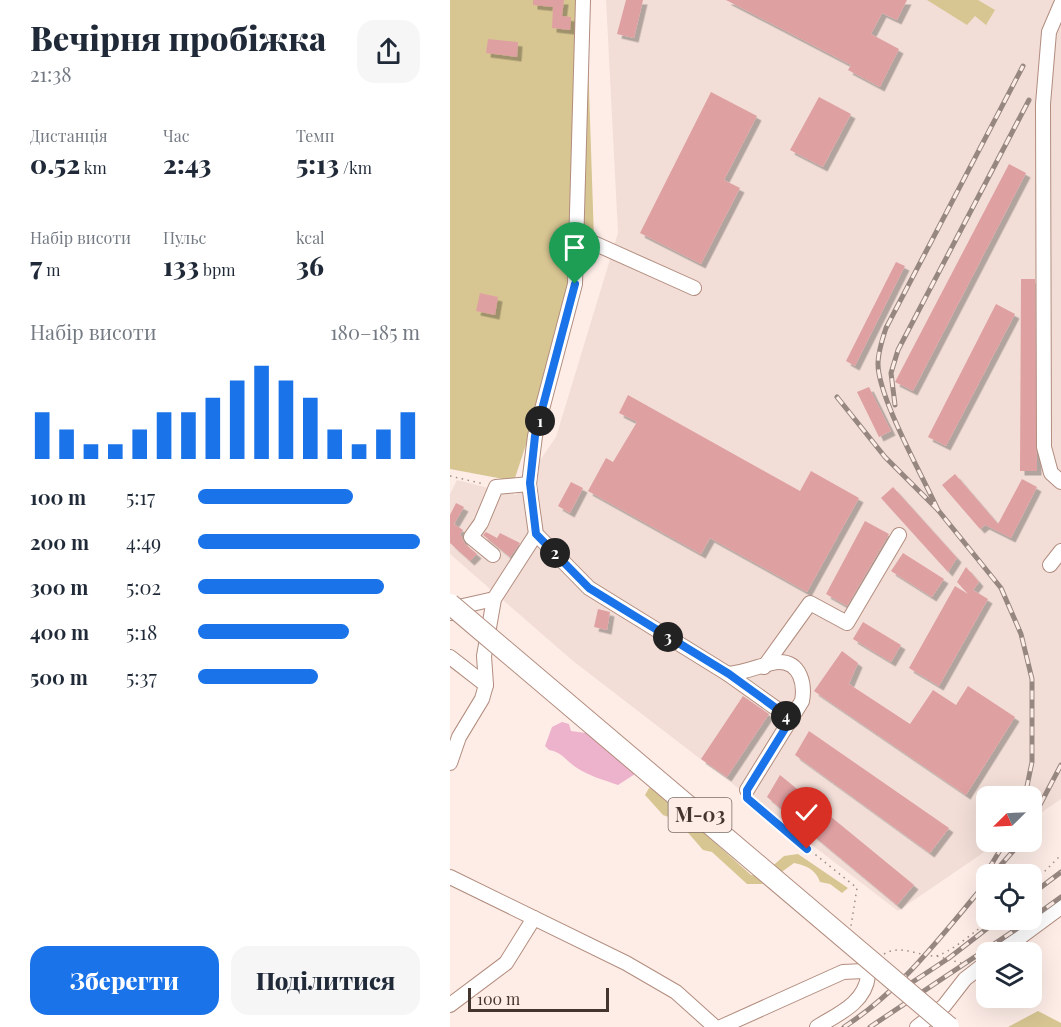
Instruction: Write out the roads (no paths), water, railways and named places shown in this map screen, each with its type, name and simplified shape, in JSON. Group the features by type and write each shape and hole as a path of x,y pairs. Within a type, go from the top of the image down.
{"highway":[{"name":"М-03","path":"450,604 949,1027"}],"street":[{"path":"583,0 575,284 535,436 530,483 536,534 589,588 729,674 791,719"},
{"path":"1061,4 1049,32 1043,116 1044,447 1051,473 1061,482"},
{"path":"578,236 694,288"},
{"path":"493,555 471,537 481,523 496,487 530,483"},
{"path":"450,763 459,737 482,699 486,685 484,656 494,599 536,534"},
{"path":"764,668 810,603 847,623 899,536"},
{"path":"1050,565 1061,551"},
{"path":"450,614 464,606 494,599"},
{"path":"450,657 486,685"},
{"path":"729,674 745,674 778,662 790,664 799,672 804,686 802,701 747,790"},
{"path":"450,877 676,992 715,1027"},
{"path":"1014,942 1061,907"},
{"path":"450,1005 506,963 534,918"},
{"path":"721,1027 843,972 864,971 868,976 867,989 852,1005 817,1027"},
{"path":"917,1027 944,1006 965,979 976,971"}],"railway":[{"path":"938,510 902,437 885,396 878,364 879,350 886,328 1023,66"},
{"path":"895,405 891,373 898,350 1029,100"},
{"path":"837,397 885,457 938,510 1001,588 1021,634 1032,679 1032,762 1027,786"},
{"path":"1042,801 1061,765"},
{"path":"992,864 999,852"},
{"path":"1002,864 1012,852"},
{"path":"1042,886 1061,872"},
{"path":"844,1027 885,996 921,960 976,895"},
{"path":"1042,911 1061,897"},
{"path":"902,989 949,958 985,930"},
{"path":"870,1027 1015,930"}]}
